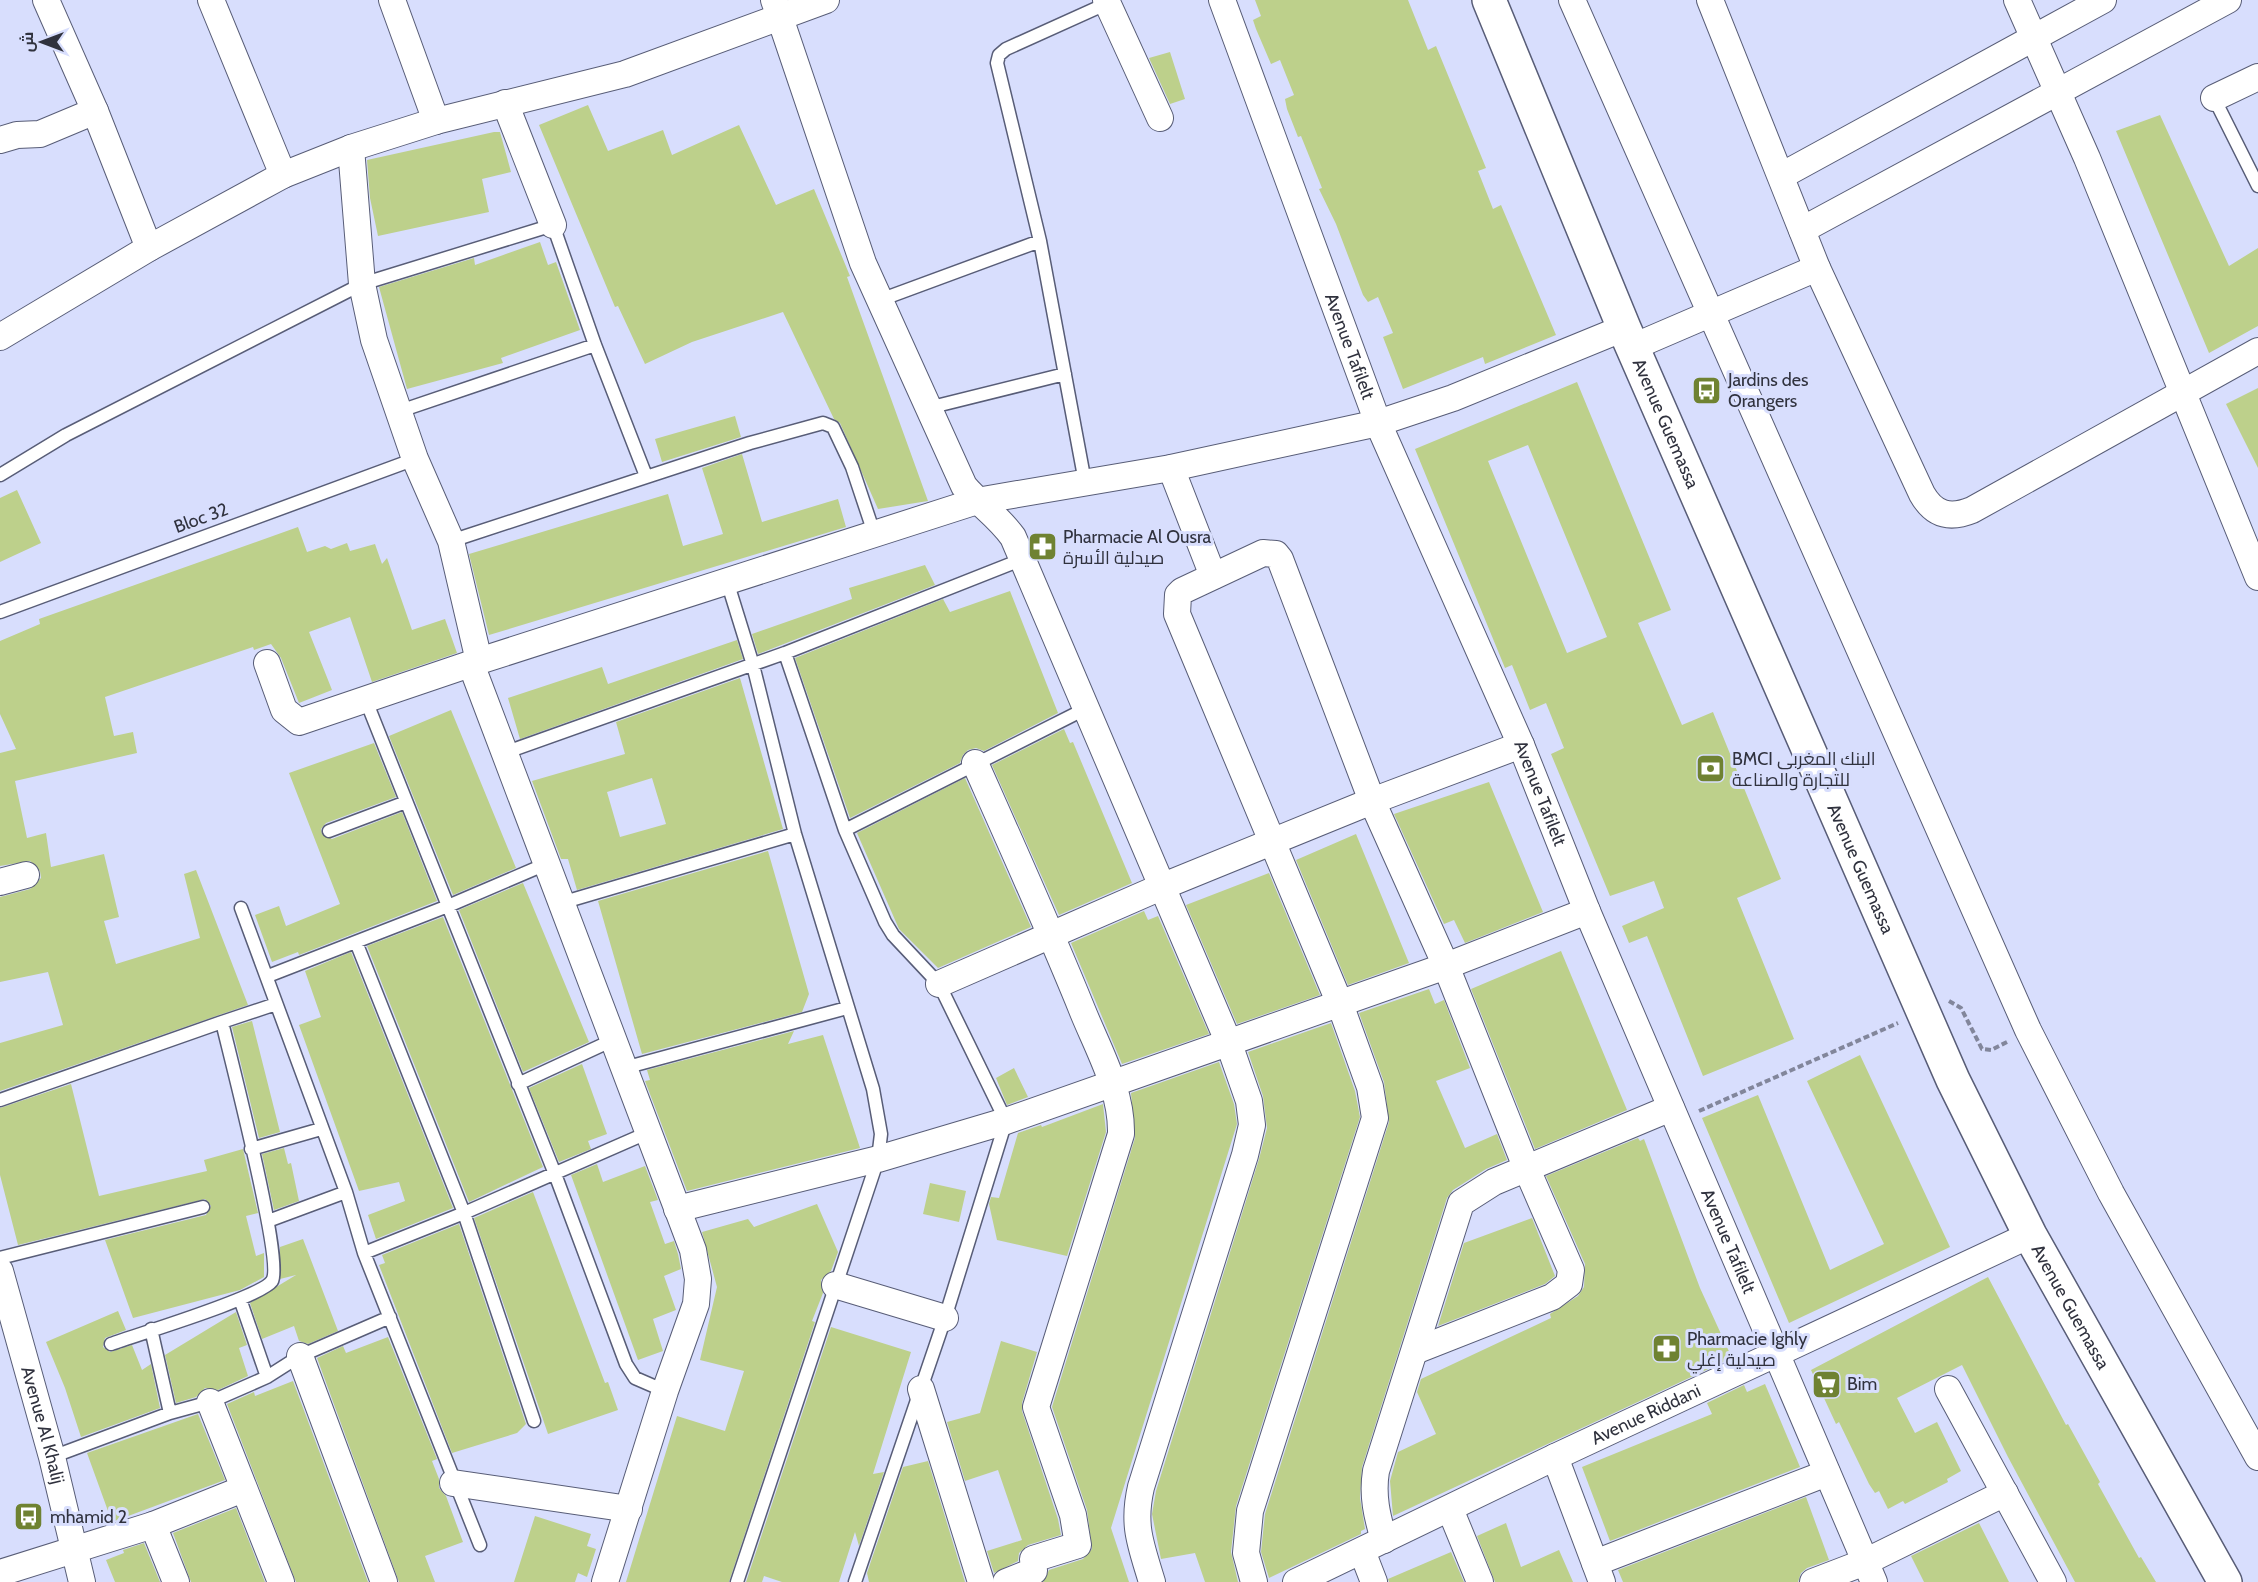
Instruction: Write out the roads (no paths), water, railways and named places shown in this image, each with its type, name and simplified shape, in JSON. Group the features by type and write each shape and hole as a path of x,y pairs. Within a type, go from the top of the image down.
{"main road":[{"name":"Avenue Guemassa","path":"1489,0 1629,337 1922,1012 2030,1235 2225,1582"}],"street":[{"path":"46,0 95,111 149,248"},
{"path":"211,0 283,175"},
{"path":"392,0 435,121"},
{"path":"0,337 149,248 283,175 351,148 435,121 625,74 777,9 826,0"},
{"name":"Avenue Tafilelt","path":"1222,0 1378,423 1521,745 1587,911 1869,1572"},
{"path":"1572,0 1708,313 2028,1030 2111,1193 2258,1457"},
{"path":"1710,0 1817,268 1922,494 1928,505 1938,512 1949,516 1972,510 2258,351"},
{"path":"2017,0 2087,158 2258,577"},
{"path":"1780,176 2103,0"},
{"path":"1802,230 2058,94 2228,0"},
{"path":"1107,2 1160,118"},
{"path":"777,9 847,221 879,300 950,460 964,486 977,501 1002,521 1013,537 1228,1041 1249,1101 1252,1125 1245,1155 1139,1495 1136,1511 1138,1534 1152,1582"},
{"path":"2214,98 2258,77"},
{"path":"505,104 554,225"},
{"path":"0,140 17,135 40,134 95,111"},
{"path":"351,148 362,284 374,340 414,459 451,541 475,663 504,753 693,1250 698,1279 696,1304 665,1390 605,1582"},
{"path":"267,663 284,710 299,722 365,698 977,501 1171,468 1378,423 1629,337 1708,313 1817,268"},
{"path":"1171,468 1213,576"},
{"path":"1254,1582 1246,1553 1250,1510 1375,1118 1370,1087 1340,1004 1177,614 1178,594 1263,553 1276,554 1280,559 1372,801 1446,966 1526,1167 1571,1270 1569,1284 1552,1297 1414,1351"},
{"path":"939,984 1161,886 1372,801 1521,745"},
{"path":"975,763 1052,935 1112,1083 1121,1114 1121,1134 1036,1407 1075,1521 1078,1545 1033,1559 1034,1571 1006,1582"},
{"path":"0,882 26,875"},
{"path":"677,1209 878,1159 1006,1121 1446,966 1587,911"},
{"path":"1384,1540 1375,1507 1373,1487 1461,1203 1472,1194 1526,1167 1674,1115"},
{"name":"Avenue Riddani","path":"1296,1582 1555,1457 2030,1235"},
{"name":"Avenue Al Khalij","path":"0,1271 52,1457 82,1582"},
{"path":"835,1285 945,1318"},
{"path":"300,1356 384,1582"},
{"path":"921,1389 981,1582"},
{"path":"1948,1389 2053,1582"},
{"path":"210,1402 281,1582"},
{"path":"1555,1457 1598,1573 1827,1473"},
{"path":"453,1483 629,1509"},
{"path":"0,1573 153,1525 243,1489"},
{"path":"1813,1582 1869,1572 2005,1493"},
{"path":"1450,1509 1480,1582"},
{"path":"153,1525 176,1582"},
{"path":"1362,1551 1374,1582"}],"lane":[{"path":"1085,482 1040,241 997,63 999,55 1006,49 1107,2"},
{"path":"2214,98 2258,186"},
{"path":"0,475 66,435 362,284 554,225 595,345 646,476"},
{"path":"879,300 1040,241"},
{"path":"397,412 595,345"},
{"path":"928,408 1065,374"},
{"path":"451,541 750,442 828,423 833,427 852,467 874,533"},
{"name":"Bloc 32","path":"0,612 414,459"},
{"path":"504,753 753,665 1023,559"},
{"path":"727,581 753,665 795,834 879,1113 881,1134 878,1159 737,1582"},
{"path":"785,653 845,830 892,935 939,984 1006,1121 945,1318 855,1582"},
{"path":"365,698 555,1174 630,1373 665,1390"},
{"path":"845,830 1085,710"},
{"path":"329,831 406,802"},
{"path":"561,903 795,834"},
{"path":"268,976 448,906 546,864"},
{"path":"241,908 346,1192 364,1253 453,1483 480,1545"},
{"path":"356,942 464,1213 534,1421"},
{"path":"0,1100 276,1004"},
{"path":"624,1068 847,1008"},
{"path":"111,1344 240,1299 267,1286 273,1279 275,1268 268,1221 222,1022"},
{"path":"518,1084 613,1040"},
{"path":"251,1149 321,1129"},
{"path":"364,1253 464,1213 647,1133"},
{"path":"268,1221 346,1192"},
{"path":"0,1258 203,1207"},
{"path":"240,1299 267,1377"},
{"path":"52,1457 170,1413 210,1402 267,1377 300,1356 390,1317"},
{"path":"151,1329 170,1413"}],"place":[{"name":"Jardins des Orangers","path":"1707,390"},
{"name":"Pharmacie Al Ousra صيدلية الأسرة","path":"1042,547"},
{"name":"BMCI البنك المغربي للتجارة والصناعة","path":"1711,769"},
{"name":"Pharmacie Ighly صيدلية إغلي","path":"1666,1349"},
{"name":"Bim","path":"1826,1384"},
{"name":"mhamid 2","path":"29,1517"}]}
